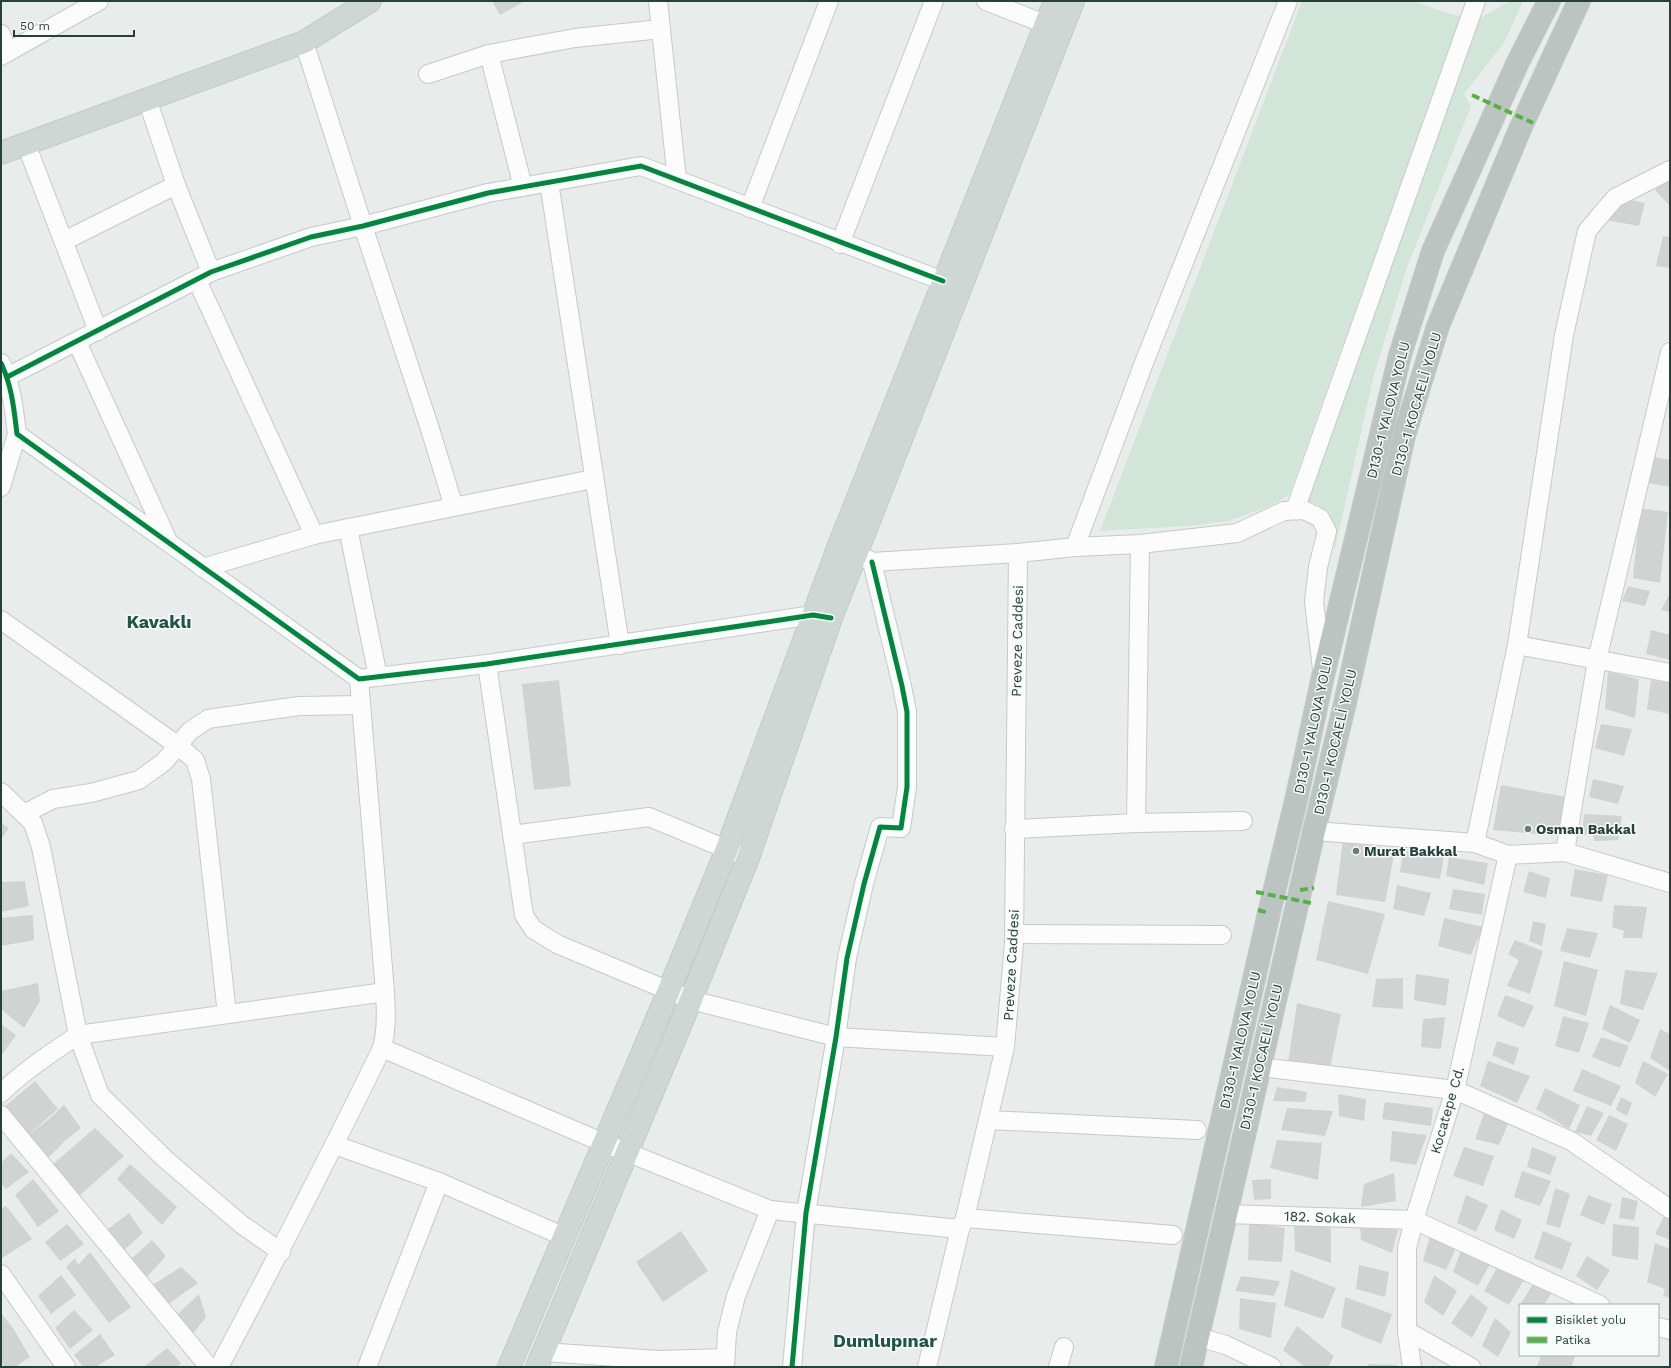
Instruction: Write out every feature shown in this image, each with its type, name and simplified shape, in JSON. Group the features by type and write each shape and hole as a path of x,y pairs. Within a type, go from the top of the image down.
{"highway":[{"name":"D130-1 YALOVA YOLU","path":"1166,1367 1263,912 1297,796 1323,676 1355,548 1386,410 1415,305 1433,251 1504,97 1518,62 1549,1"},
{"name":"D130-1 KOCAELİ YOLU","path":"1191,1367 1260,1067 1307,889 1314,830 1345,703 1404,436 1438,326 1524,120 1579,1"}],"main road":[{"path":"1,153 304,42 370,1"},
{"path":"856,555 943,281 1054,1"},
{"path":"509,1367 669,991 822,617 856,555 1073,1"},
{"path":"540,1360 691,1000 748,858 822,617"}],"street":[{"path":"1,34 5,54 99,1"},
{"path":"658,1 677,180"},
{"path":"750,208 829,1"},
{"path":"840,244 934,1"},
{"path":"986,1 1045,24"},
{"path":"1075,547 1145,360 1288,1"},
{"path":"1295,510 1476,1"},
{"path":"428,74 490,54 575,38 661,29"},
{"path":"304,42 454,507"},
{"path":"490,54 524,187"},
{"path":"148,99 204,276 314,535"},
{"path":"26,144 98,330"},
{"path":"1,487 16,434 14,403 3,368 77,342 204,276 311,237 363,226 488,193 640,166 840,244 943,281"},
{"path":"1475,843 1517,645 1564,335 1587,231 1615,198 1670,170"},
{"path":"549,182 593,479 620,645"},
{"path":"64,241 176,185"},
{"path":"77,342 168,543"},
{"path":"1565,852 1596,660 1670,352"},
{"path":"16,434 359,679 487,664 822,617"},
{"path":"204,568 314,535 593,479"},
{"path":"792,1367 806,1213 836,1037 847,958 864,884 880,827 901,828 907,787 906,712 902,686 856,555 1018,553 1075,547 1140,544 1237,533 1284,511 1304,510 1320,518 1327,531 1318,567 1314,602 1323,676"},
{"path":"348,528 378,677"},
{"path":"1136,823 1140,544"},
{"name":"Preveze Caddesi","path":"927,1367 989,1120 1005,1047 1014,934 1018,553"},
{"path":"1,620 178,745 195,760 201,779 227,1014"},
{"path":"1517,645 1670,673"},
{"path":"487,664 524,915 533,929 557,944 691,1000 836,1037 1005,1047"},
{"path":"219,1367 335,1145 382,1048 385,1035 385,992 359,679"},
{"path":"24,814 53,799 91,793 139,780 164,762 190,731 208,719 299,706 361,705"},
{"path":"1,792 33,823 41,847 78,1035 100,1095 164,1159 241,1224 280,1252"},
{"path":"512,835 649,817 748,858"},
{"path":"1014,829 1136,823 1243,821"},
{"path":"1314,830 1475,843 1508,855 1565,852 1670,883"},
{"name":"Kocatepe Cd.","path":"1412,1367 1407,1331 1407,1248 1414,1220 1455,1090 1508,855"},
{"path":"1014,934 1222,936"},
{"path":"5,1083 78,1035 385,992"},
{"path":"382,1048 604,1144 770,1210 963,1224 1173,1236"},
{"path":"1260,1067 1455,1090 1571,1141 1670,1209"},
{"path":"1,1115 209,1367"},
{"path":"989,1120 1197,1130"},
{"path":"335,1145 439,1182 565,1237"},
{"path":"367,1367 439,1182"},
{"path":"540,1360 658,1363 725,1362 727,1332 736,1296 770,1210"},
{"name":"182. Sokak","path":"1225,1214 1414,1220"},
{"path":"1414,1220 1598,1304"},
{"path":"1,1274 66,1367"},
{"path":"1659,1327 1670,1330"},
{"path":"1407,1331 1471,1367"},
{"path":"1198,1337 1226,1345 1272,1367"},
{"path":"1058,1367 1064,1347"}],"green space":[{"path":"1302,1 1412,1 1460,17 1289,495 1270,506 1229,521 1187,526 1100,531"},
{"path":"1510,1 1523,1 1504,43 1464,94 1471,106 1406,270 1374,375 1334,553 1335,524 1319,505 1302,499 1480,18"}],"building":[{"path":"492,1 525,1 500,15"},
{"path":"1669,176 1670,177 1670,206 1655,190"},
{"path":"1622,198 1645,203 1639,226 1605,220"},
{"path":"1663,236 1670,237 1670,268 1656,266"},
{"path":"1654,457 1670,460 1670,487 1649,483"},
{"path":"1640,508 1668,512 1660,583 1633,578"},
{"path":"1628,586 1650,591 1645,606 1622,601"},
{"path":"1669,595 1670,596 1670,612 1661,610"},
{"path":"1651,630 1670,635 1670,660 1646,654"},
{"path":"1608,672 1639,679 1635,718 1605,709"},
{"path":"559,680 571,786 534,790 522,684"},
{"path":"1651,680 1670,683 1669,714 1647,709"},
{"path":"1601,724 1632,729 1624,756 1595,748"},
{"path":"1593,779 1624,786 1618,804 1589,797"},
{"path":"1501,785 1567,797 1560,836 1493,830"},
{"path":"1584,814 1622,816 1618,840 1595,841 1592,834 1582,835"},
{"path":"1,823 9,828 1,839"},
{"path":"1343,840 1395,850 1385,902 1336,895"},
{"path":"1403,851 1444,856 1440,879 1400,872"},
{"path":"1449,857 1488,863 1484,885 1446,876"},
{"path":"1575,869 1608,875 1602,902 1570,896"},
{"path":"1529,871 1550,878 1546,898 1523,892"},
{"path":"25,881 29,906 1,912 1,882"},
{"path":"1397,885 1431,893 1424,916 1393,909"},
{"path":"1453,889 1485,894 1482,915 1449,909"},
{"path":"1328,901 1385,914 1368,974 1316,960"},
{"path":"1614,905 1647,907 1642,938 1623,938 1624,931 1612,927"},
{"path":"33,915 34,940 1,946 1,918"},
{"path":"1444,918 1483,927 1471,955 1438,946"},
{"path":"1533,921 1546,924 1542,946 1529,941"},
{"path":"1567,928 1598,933 1590,958 1560,951"},
{"path":"1515,940 1543,951 1530,994 1507,986 1519,960 1508,954"},
{"path":"1564,961 1598,970 1586,1016 1554,1006"},
{"path":"1625,970 1658,973 1643,1010 1620,1004"},
{"path":"1416,974 1449,979 1446,1006 1414,1000"},
{"path":"1403,978 1403,1009 1372,1007 1376,979"},
{"path":"38,983 40,1001 24,1028 1,1009 1,991"},
{"path":"1505,995 1534,1006 1524,1028 1497,1016"},
{"path":"1297,1003 1341,1014 1330,1068 1288,1063"},
{"path":"1610,1005 1640,1020 1630,1043 1602,1029"},
{"path":"1563,1016 1589,1023 1579,1053 1555,1046"},
{"path":"1445,1017 1441,1049 1421,1047 1423,1019"},
{"path":"1,1024 16,1035 1,1056"},
{"path":"1660,1029 1670,1034 1670,1071 1650,1058"},
{"path":"1601,1037 1629,1046 1620,1068 1592,1057"},
{"path":"1497,1041 1519,1048 1514,1065 1492,1055"},
{"path":"1488,1061 1530,1076 1517,1103 1480,1086"},
{"path":"1643,1061 1668,1074 1655,1097 1635,1083"},
{"path":"1582,1069 1621,1086 1611,1106 1573,1091"},
{"path":"35,1081 58,1109 28,1135 48,1120 64,1105 81,1128 65,1141 46,1160 2,1109"},
{"path":"1277,1087 1307,1092 1305,1102 1273,1101"},
{"path":"1545,1088 1580,1105 1569,1129 1536,1109"},
{"path":"1338,1094 1366,1099 1364,1121 1339,1116"},
{"path":"1621,1097 1632,1103 1627,1116 1616,1110"},
{"path":"1385,1102 1433,1108 1431,1126 1382,1119"},
{"path":"1587,1106 1604,1113 1591,1136 1575,1132"},
{"path":"1287,1108 1333,1111 1325,1136 1281,1130"},
{"path":"1484,1113 1509,1122 1499,1145 1475,1139"},
{"path":"1609,1115 1628,1124 1616,1151 1596,1140"},
{"path":"95,1128 124,1156 77,1198 52,1165"},
{"path":"1392,1131 1427,1135 1416,1165 1390,1161"},
{"path":"1277,1140 1322,1143 1318,1180 1270,1168"},
{"path":"1464,1147 1494,1156 1483,1186 1453,1176"},
{"path":"1532,1147 1557,1157 1550,1175 1527,1167"},
{"path":"11,1153 29,1172 6,1189 1,1183 1,1163"},
{"path":"130,1164 177,1207 162,1225 117,1179"},
{"path":"1522,1171 1551,1181 1540,1206 1514,1197"},
{"path":"1394,1173 1396,1201 1361,1207 1364,1184"},
{"path":"33,1179 59,1211 38,1227 15,1195"},
{"path":"1271,1179 1271,1199 1254,1200 1252,1180"},
{"path":"1555,1188 1570,1194 1560,1228 1546,1224"},
{"path":"1466,1195 1488,1205 1476,1232 1457,1223"},
{"path":"1588,1195 1612,1204 1604,1225 1580,1215"},
{"path":"1622,1197 1638,1201 1634,1220 1619,1218"},
{"path":"6,1206 32,1239 2,1258 1,1209"},
{"path":"1501,1209 1522,1220 1514,1239 1494,1230"},
{"path":"129,1213 143,1233 122,1252 107,1230"},
{"path":"1666,1213 1670,1215 1670,1240 1655,1234"},
{"path":"1249,1222 1285,1228 1282,1262 1248,1260"},
{"path":"67,1224 84,1244 60,1261 45,1242"},
{"path":"1294,1224 1331,1228 1331,1263 1295,1251"},
{"path":"1613,1224 1639,1227 1638,1260 1612,1256"},
{"path":"1360,1225 1398,1230 1392,1253 1361,1240"},
{"path":"681,1231 708,1271 663,1302 636,1262"},
{"path":"1543,1231 1572,1243 1562,1270 1534,1258"},
{"path":"1430,1236 1455,1250 1446,1270 1423,1261"},
{"path":"152,1240 166,1256 144,1280 129,1261"},
{"path":"1655,1243 1670,1249 1670,1298 1663,1296 1665,1289 1647,1282"},
{"path":"1462,1248 1490,1264 1478,1286 1453,1272"},
{"path":"90,1252 131,1307 109,1323 66,1267 75,1258 78,1265"},
{"path":"1587,1256 1610,1270 1597,1290 1576,1276"},
{"path":"1359,1265 1389,1272 1385,1297 1356,1289"},
{"path":"1498,1266 1525,1278 1509,1305 1484,1291"},
{"path":"181,1267 198,1283 167,1305 154,1284"},
{"path":"1291,1270 1336,1288 1323,1319 1284,1306"},
{"path":"61,1275 76,1295 51,1314 38,1296"},
{"path":"1434,1275 1457,1291 1443,1316 1424,1302"},
{"path":"1241,1276 1280,1281 1274,1296 1235,1291"},
{"path":"1535,1281 1553,1291 1545,1304 1521,1304"},
{"path":"199,1294 206,1317 191,1336 175,1317"},
{"path":"1471,1294 1488,1308 1472,1338 1451,1323"},
{"path":"1345,1297 1392,1314 1381,1344 1341,1327"},
{"path":"1240,1298 1276,1303 1271,1338 1239,1329"},
{"path":"74,1310 93,1330 70,1349 55,1328"},
{"path":"1,1313 13,1328 30,1357 15,1367 5,1367 1,1361"},
{"path":"1495,1318 1511,1332 1498,1357 1482,1346"},
{"path":"1297,1326 1334,1356 1328,1367 1305,1367 1283,1350"},
{"path":"100,1334 115,1355 96,1367 83,1367 74,1355"},
{"path":"167,1348 181,1363 178,1367 145,1366"},
{"path":"1541,1356 1575,1356 1572,1367 1537,1367"},
{"path":"1368,1364 1397,1365 1397,1367 1368,1367"}],"marked path":[{"path":"1472,95 1533,123"},
{"path":"1300,890 1314,888"},
{"path":"1256,892 1311,903"},
{"path":"1258,910 1269,913"}],"cycle path":[{"path":"7,377 211,272 311,237 363,226 488,193 641,166 943,281"},
{"path":"1,363 8,380 14,407 17,434 359,679 487,664 813,615 831,618"},
{"path":"792,1367 806,1213 836,1037 847,958 864,884 880,827 901,828 907,787 907,712 872,562"}],"place":[{"name":"Osman Bakkal","path":"1528,829"},
{"name":"Murat Bakkal","path":"1356,851"}],"district":[{"name":"Kavaklı","path":"159,622"},
{"name":"Dumlupınar","path":"885,1341"}]}
